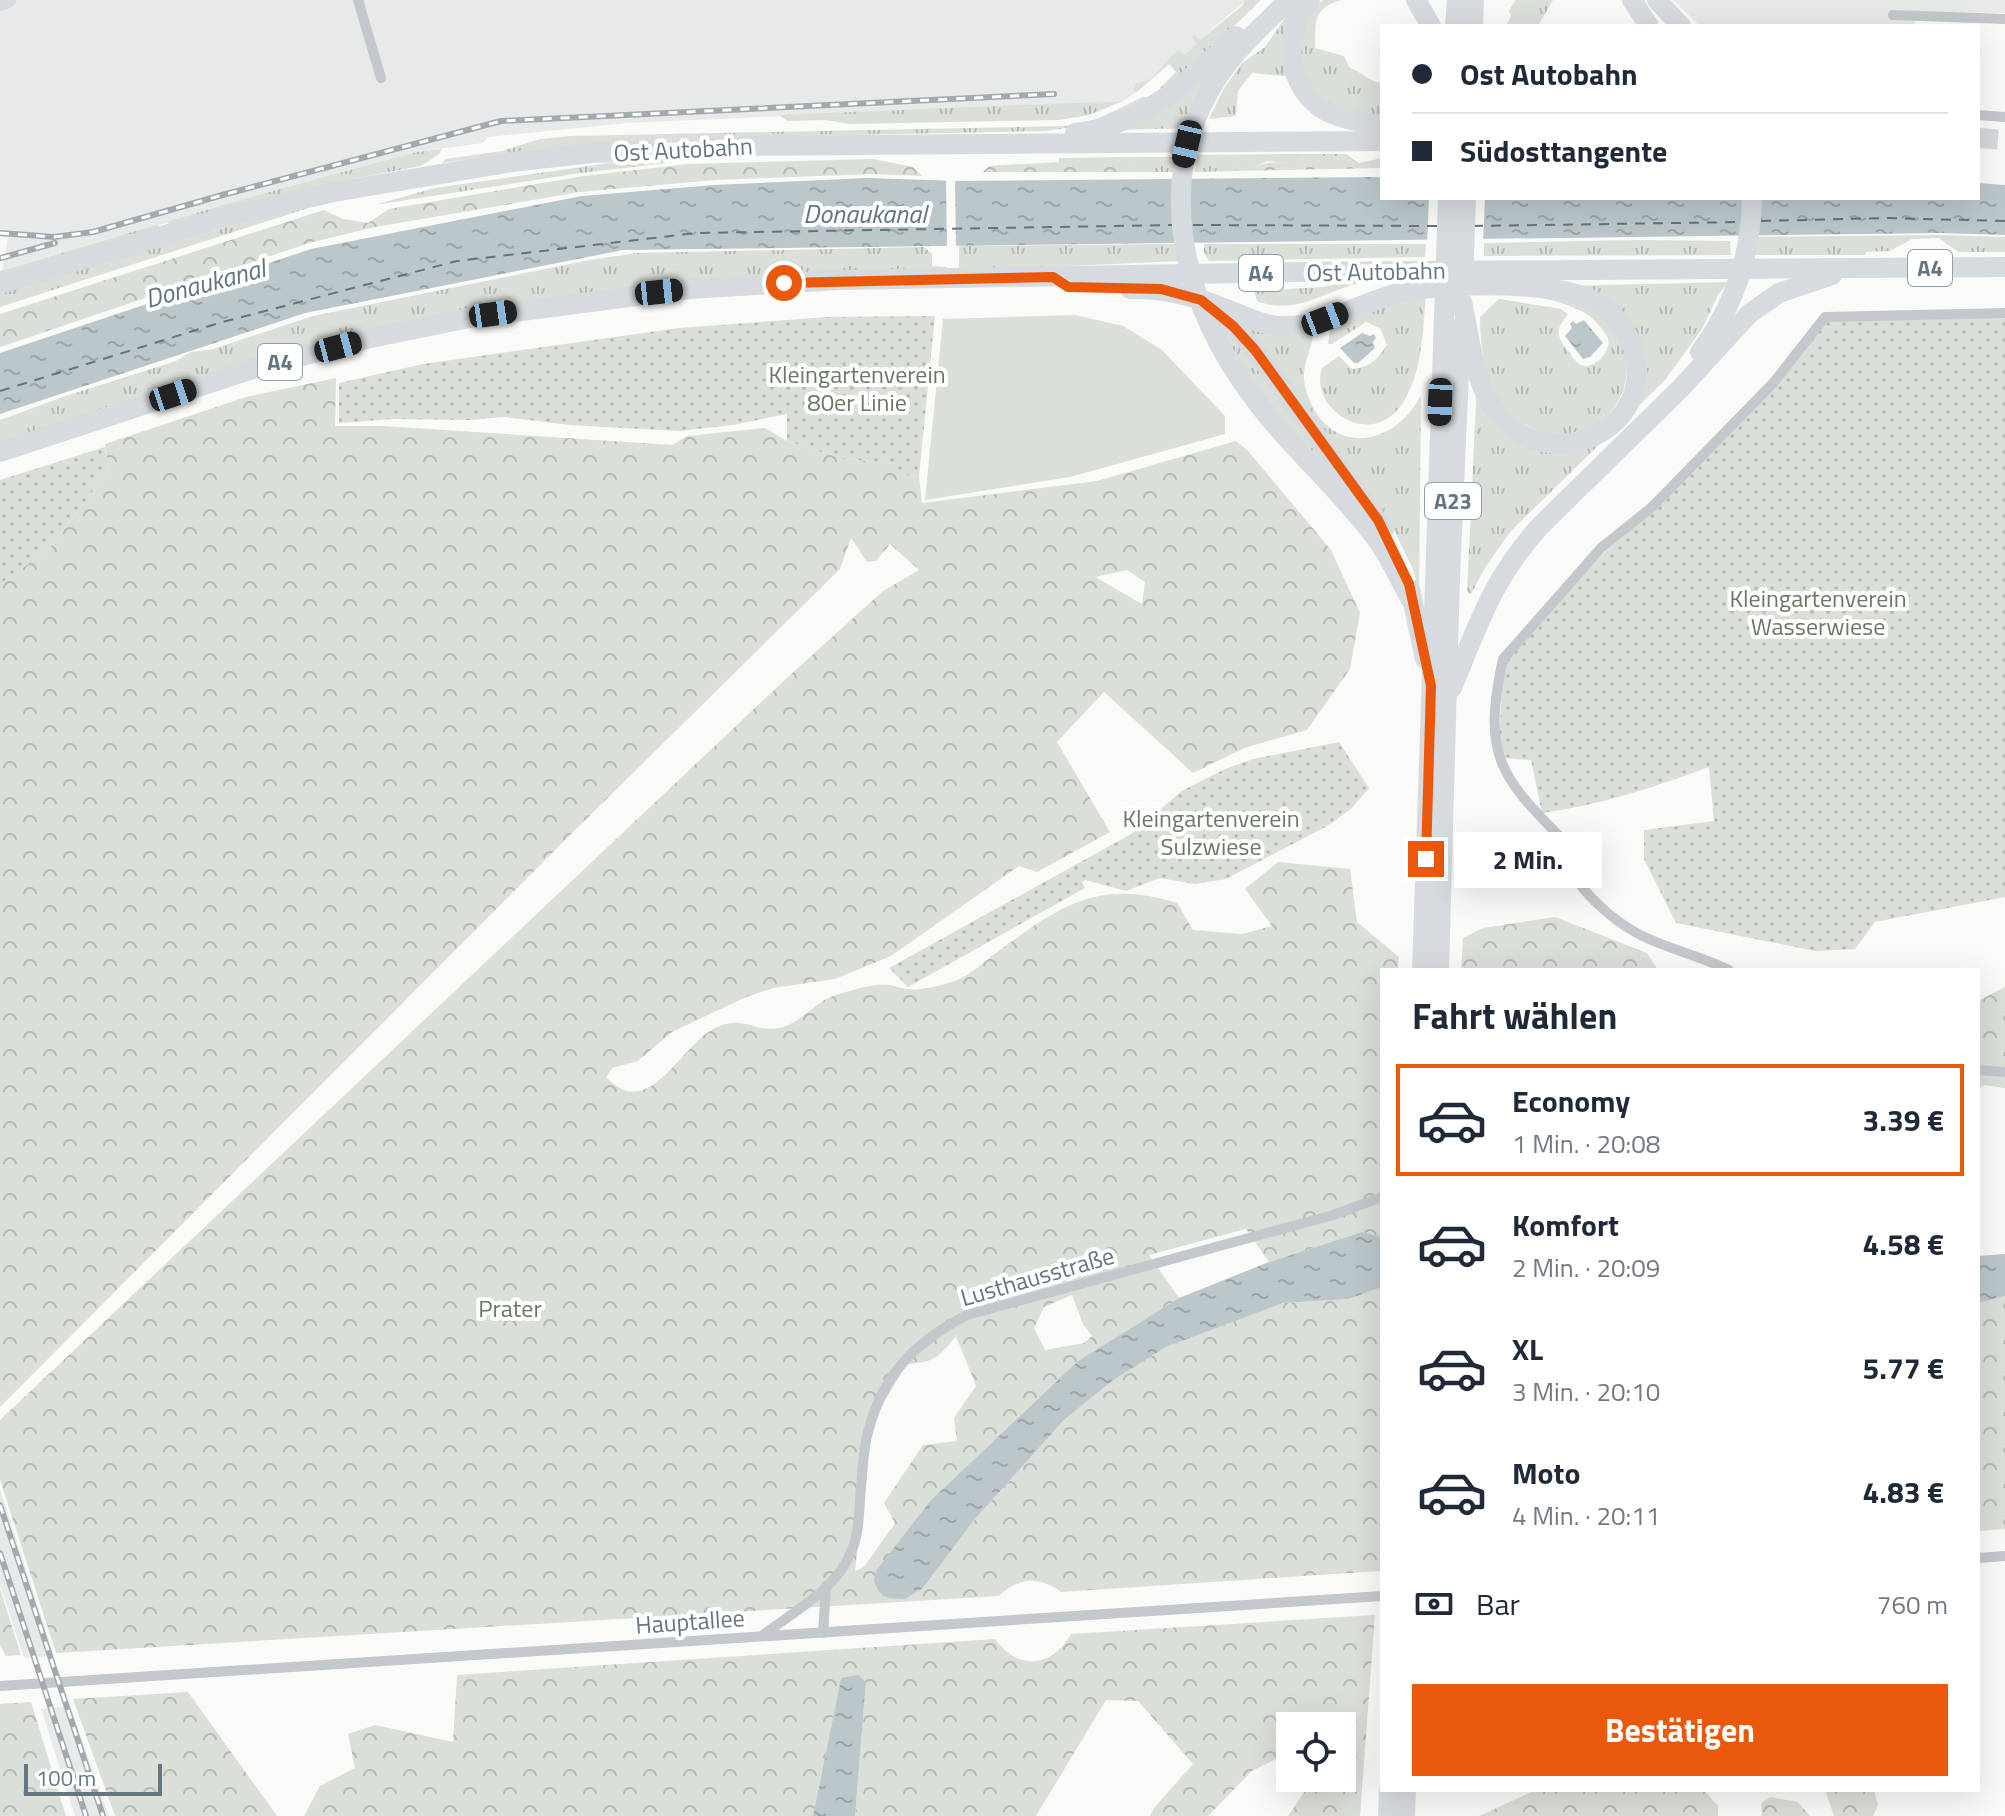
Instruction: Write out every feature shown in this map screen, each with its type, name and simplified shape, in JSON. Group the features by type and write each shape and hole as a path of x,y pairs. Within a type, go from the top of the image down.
{"highway":[{"path":"1022,143 1029,136 1096,130 1131,118 1158,104 1187,82 1273,0"},
{"path":"1289,0 1226,65 1200,110 1187,144 1182,169 1181,231 1194,285 1213,332 1255,400 1374,536 1395,567 1411,600 1439,693"},
{"path":"1310,0 1296,21 1292,38 1291,55 1299,81 1308,95 1329,112 1380,127"},
{"path":"1416,0 1430,24"},
{"path":"1455,24 1457,0"},
{"path":"1473,24 1474,0"},
{"path":"1632,0 1648,24"},
{"path":"1657,0 1679,24"},
{"path":"1022,143 1380,128"},
{"name":"Ost Autobahn","path":"0,284 229,216 334,192 512,162 694,147 1380,141"},
{"name":"A23","path":"1439,968 1433,919 1453,302 1448,200"},
{"name":"A23","path":"1453,302 1466,200"},
{"path":"1439,693 1494,565 1535,517 1687,368 1714,334 1730,303 1747,249 1752,200"},
{"path":"1181,231 1214,283 1231,298 1261,312 1295,315 1369,288 1406,282 1699,278 1713,277 1727,269"},
{"name":"Ost Autobahn","path":"0,452 253,369 366,339 469,318 628,295 703,288 839,280 1295,272 2005,267"},
{"path":"1439,693 1494,588 1541,525 1680,389 1749,314 1779,293 1855,269"},
{"path":"1053,277 1068,287 1161,289 1201,300 1260,323 1284,327 1315,322 1394,294 1431,287 1532,286 1571,292 1597,302 1613,314 1629,338 1635,356 1636,379 1626,407 1606,429 1585,441 1567,445 1547,444 1522,435 1500,416 1483,388 1453,302"},
{"path":"1201,300 1244,337 1364,500 1398,558 1409,584 1411,600"},
{"name":"A23","path":"1422,968 1433,919"},
{"path":"1388,1816 1389,1792"},
{"path":"1405,1816 1406,1792"}],"main road":[{"path":"0,3 8,0"}],"street":[{"path":"358,0 381,78"},
{"path":"1893,15 1910,20 2005,19"},
{"path":"1980,115 2005,117"},
{"path":"1725,968 1644,939 1619,924 1582,887 1573,870 1570,847 1512,784 1497,755 1498,679 1503,659 1601,548 1652,507 1774,382 1814,326 1825,317 2005,313"},
{"path":"1980,1070 2005,1072"},
{"name":"Lusthausstraße","path":"762,1636 826,1586 852,1552 867,1433 884,1390 912,1351 936,1331 967,1315 1333,1215 1380,1198"},
{"path":"1980,1558 2005,1556"},
{"path":"823,1633 826,1586"},
{"name":"Hauptallee","path":"0,1686 1380,1596"}],"shaded area":[{"path":"8,0 1246,1 1185,56 1180,51 1152,78 1136,84 1133,89 1137,92 1123,101 627,123 488,137 483,143 416,152 250,197 2,270 8,238 0,237 0,3"},
{"path":"1673,0 2005,0 2005,13 1917,12 1914,24 1698,24"},
{"path":"0,1489 54,1656 24,1658 0,1585"},
{"path":"70,1706 109,1816 75,1816 41,1709"}],"green space":[{"path":"1245,0 1261,0 1203,56 1164,88 1160,88 1176,72 1169,64 1137,92 1133,90 1136,84 1152,78 1178,50 1185,55 1197,44 1192,37 1195,35 1200,40 1243,5"},
{"path":"1302,0 1292,77 1252,73 1238,91 1236,116 1209,119 1223,90 1242,63 1265,47 1289,12"},
{"path":"1323,0 1341,0 1320,12 1316,23 1315,48 1344,56 1350,68 1380,83 1380,117 1334,105 1316,93 1307,81 1300,53 1306,24"},
{"path":"1515,0 1553,0 1539,24 1507,24 1511,16 1509,11"},
{"path":"1219,59 1185,128 1119,130"},
{"path":"1143,97 1152,98 1100,120 1045,131 667,139 537,149 442,163 446,159 502,151 540,139 571,136 1066,126 1095,120"},
{"path":"1123,101 1089,115 1059,120 850,124 825,120 788,121 779,115"},
{"path":"442,149 421,166 325,184 169,225 168,222 158,225 159,228 0,275 0,271 250,197 416,152"},
{"path":"730,152 693,160 581,173 374,205 435,188 672,154"},
{"path":"1303,154 1302,159 1292,163 1267,161 1253,168 1233,167 1236,171 1195,172 1198,155"},
{"path":"1303,154 1346,154 1359,163 1380,158 1380,168 1236,171 1233,167 1236,161 1253,168 1302,159"},
{"path":"1131,157 1177,157 1179,172 1125,172 1134,162"},
{"path":"1131,157 1135,162 1125,172 983,172 989,166 1059,162 1059,158"},
{"path":"873,159 913,167 922,176 871,174 715,180 580,192 375,227 309,243 0,347 0,314 324,210 343,219 368,223 389,209 584,176 688,164"},
{"path":"536,167 324,203 0,307 0,293 303,205"},
{"path":"1755,237 2005,237 2005,252 1958,252 1939,238 1912,239 1890,251 1866,252 1865,255 1752,255"},
{"path":"1730,241 1731,255 1484,256 1484,243"},
{"path":"1175,244 1179,261 959,271 959,246"},
{"path":"1204,244 1426,244 1425,257 1209,261 1204,253"},
{"path":"924,247 932,254 932,266 946,267 946,272 493,307 0,443 0,420 176,361 191,352 213,349 313,316 637,253"},
{"path":"1348,278 1396,278 1357,284 1294,305 1270,305 1257,301 1254,291 1323,287 1346,282"},
{"path":"1728,282 1718,295 1702,329 1665,380 1510,532 1471,594 1467,592 1477,383 1523,442 1616,425 1637,347 1568,286"},
{"path":"1510,290 1579,303 1599,313 1621,340 1626,355 1624,387 1608,415 1594,427 1556,435 1544,432 1514,419 1497,398 1484,358 1480,317 1499,299 1561,309 1568,315 1559,329 1560,337 1581,365 1596,363 1608,344 1604,331 1586,313 1566,304"},
{"path":"1426,292 1419,362 1404,401 1391,416 1377,423 1361,424 1346,419 1325,398 1320,384 1322,368 1339,356 1352,369 1363,367 1387,345 1380,328 1366,322 1328,344 1331,326"},
{"path":"1075,315 1123,326 1162,350 1225,416 1225,434 1070,477 925,500 943,319"},
{"name":"Kleingartenverein Wasserwiese","path":"2005,315 2005,897 1875,922 1855,949 1815,951 1676,923 1644,859 1644,830 1714,821 1709,767 1627,794 1542,813 1531,760 1503,758 1499,737 1504,664 1541,618 1605,552 1653,512 1826,317"},
{"name":"Kleingartenverein 80er Linie","path":"935,316 919,476 896,475 896,463 844,459 787,441 787,414 733,425 679,431 570,425 504,417 339,423 339,383 423,364 679,328 828,317"},
{"path":"1214,317 1225,324 1379,528 1277,415 1241,365"},
{"path":"1246,325 1313,332 1304,372 1305,386 1314,409 1326,425 1341,434 1358,438 1376,436 1393,428 1421,395 1419,592 1413,569 1391,524"},
{"name":"Prater","path":"336,378 335,426 384,426 672,445 687,436 765,428 787,441 844,459 896,463 896,475 919,476 922,503 1097,481 1236,441 1248,451 1331,550 1360,613 1350,669 1307,730 1244,748 1193,773 1104,692 1057,742 1110,832 1037,872 1019,866 891,956 835,979 773,988 746,997 672,1032 638,1061 612,1068 606,1077 622,1089 636,1092 650,1087 702,1037 725,1024 779,1028 795,1022 828,998 855,989 890,985 919,989 961,979 1043,920 1062,909 1103,895 1149,896 1177,903 1193,930 1242,934 1272,926 1245,889 1278,862 1350,869 1357,922 1399,957 1398,968 1380,968 1380,1236 1362,1232 1269,1262 1246,1229 1149,1255 1179,1298 1078,1361 931,1500 923,1588 975,1519 1064,1420 1112,1381 1166,1347 1283,1303 1349,1299 1380,1288 1380,1571 1061,1592 1045,1583 1029,1581 1014,1585 999,1596 56,1653 0,1480 0,1420 789,676 883,591 919,570 890,544 876,561 867,562 851,538 840,569 0,1407 0,584 48,550 108,471 105,444 246,397","holes":["1127,570 1145,582 1142,604 1095,577","1072,1295 1083,1324 1092,1336 1084,1343 1045,1350 1034,1328 1044,1307","956,1336 976,1386 954,1418 957,1441 923,1445 884,1503 895,1523 864,1567 855,1571 870,1437 878,1412 907,1364 931,1360"]},
{"path":"105,447 108,471 48,550 0,584 0,480"},
{"name":"Kleingartenverein Sulzwiese","path":"1339,742 1369,788 1351,809 1327,826 1226,879 1195,884 1160,878 1126,891 1085,880 1082,882 1085,888 908,987 889,968 1131,834 1182,791 1225,769 1253,759"},
{"path":"1555,917 1647,953 1657,968 1461,968 1463,938 1483,928"},
{"path":"2005,987 2005,1088 1985,1085 1980,1088 1980,1000"},
{"path":"2005,1296 2005,1529 1980,1531 1980,1302"},
{"path":"0,1589 21,1655 6,1656 0,1645"},
{"path":"1375,1615 1360,1816 1288,1816 1304,1792 1356,1792 1356,1712 1276,1712 1276,1759 1252,1771 1208,1816 1150,1816 1193,1764 1138,1701 1106,1700 1036,1816 855,1816 866,1682 841,1678 813,1816 304,1816 320,1786 355,1768 348,1734 375,1725 453,1742 457,1675 995,1639 1014,1656 1034,1661 1054,1654 1071,1634"},
{"path":"188,1692 277,1816 115,1816 73,1699"},
{"path":"31,1702 66,1816 0,1816 0,1704"},
{"path":"1532,1792 1706,1792 1718,1806 1718,1816 1479,1816"},
{"path":"1826,1792 1875,1792 1878,1805 1873,1816 1834,1816"},
{"path":"1770,1797 1798,1802 1810,1816 1762,1816 1761,1803"}],"water":[{"name":"Donaukanal","path":"1380,177 1380,200 1980,200 1980,183 2005,185 2005,235 1942,233 623,250 305,313 0,414 0,353 311,249 582,196 714,185 868,178 957,181"},
{"path":"1584,320 1603,343 1590,357 1583,359 1565,336 1572,328 1570,324 1573,321 1576,324"},
{"path":"1362,333 1374,334 1375,348 1354,363 1340,348"},
{"path":"1362,1232 1380,1236 1380,1288 1349,1299 1283,1303 1166,1347 1112,1381 1064,1420 975,1519 923,1588 905,1599 888,1598 879,1592 874,1581 876,1571 931,1500 1078,1361 1179,1298 1269,1262"},
{"path":"2005,1254 2005,1296 1980,1302 1980,1256"},
{"path":"858,1675 866,1682 855,1816 813,1816 841,1678"}],"pier":[{"path":"946,176 955,177 956,250 947,250"},
{"path":"1429,200 1485,200 1483,243 1427,244"}],"ferry route":[{"path":"1761,221 1886,218 2005,221"},
{"path":"1473,226 1743,222"},
{"path":"0,391 219,323 457,261 696,233 1175,225"},
{"path":"1193,225 1439,226"}],"tunnel":[{"path":"1980,138 2005,140"}],"railway":[{"path":"0,233 54,237 93,232 501,121 1054,94"},
{"path":"1,258 55,243"},
{"path":"0,1505 103,1816"},
{"path":"0,1553 86,1816"}],"route":[{"path":"784,283 1053,277 1068,287 1150,289 1183,294 1201,300 1233,326 1255,350 1364,500 1386,533 1409,584 1431,686 1426,859"}]}
